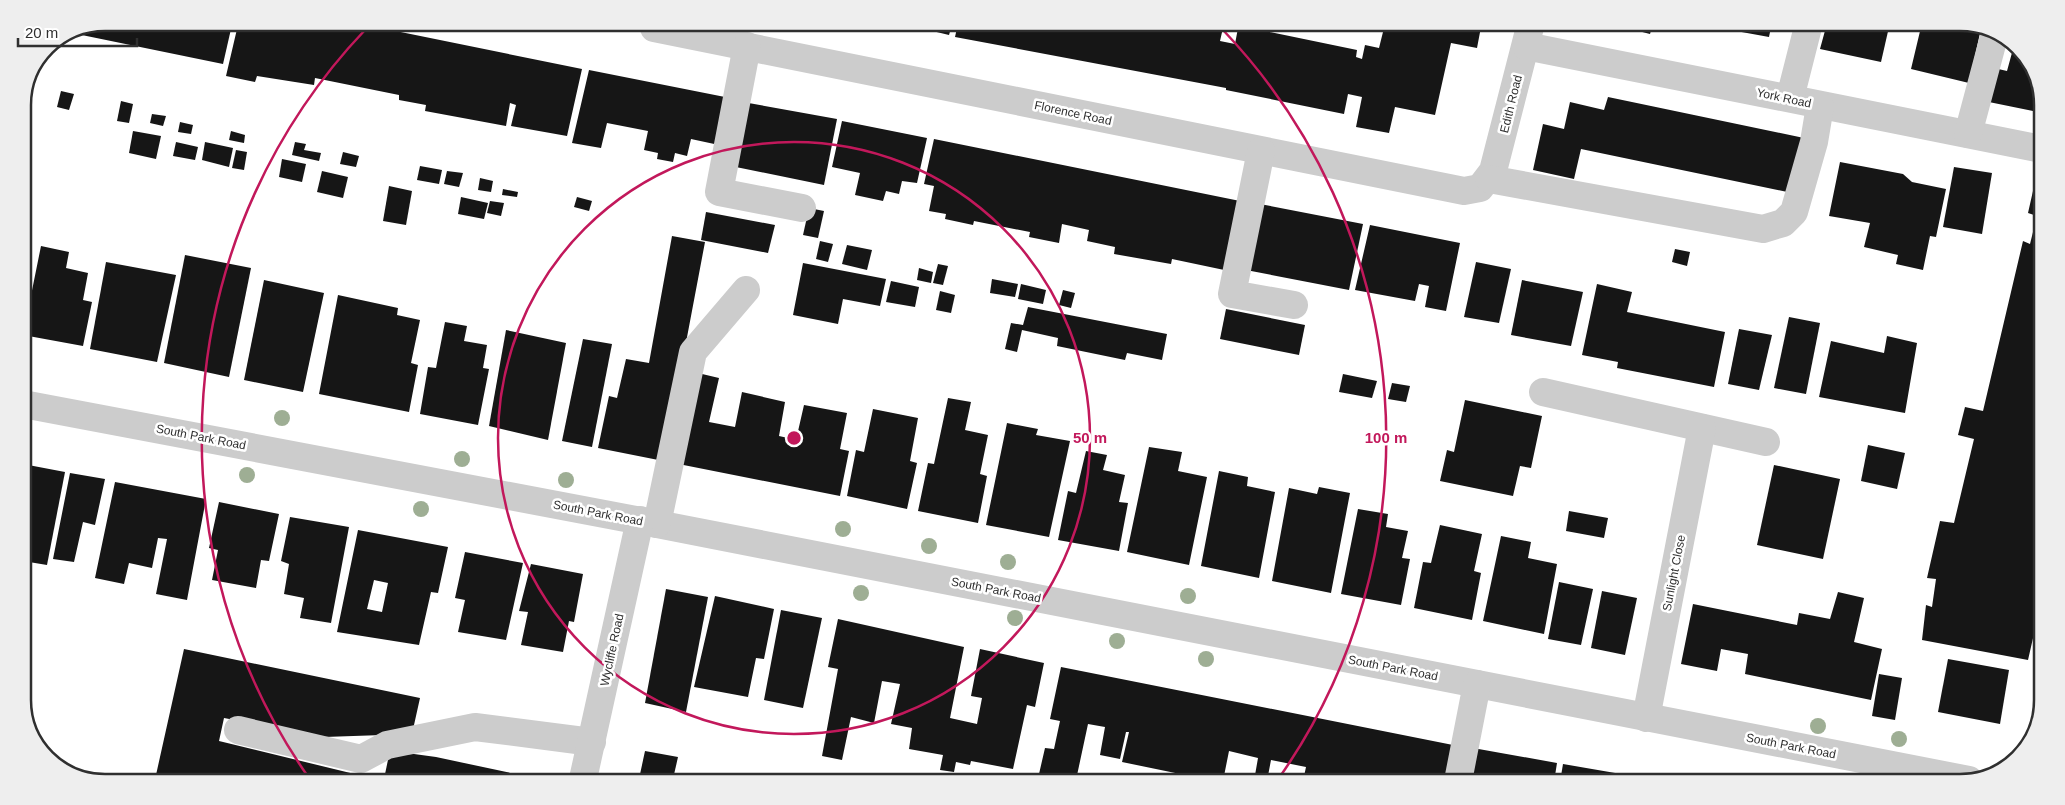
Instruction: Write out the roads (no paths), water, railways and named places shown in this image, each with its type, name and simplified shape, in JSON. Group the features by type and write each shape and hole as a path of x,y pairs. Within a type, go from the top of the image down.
{"street":[{"name":"Florence Road","path":"670,31 1464,191 1480,188 1489,178"},
{"path":"1790,98 1807,31"},
{"name":"York Road","path":"1528,37 1820,106 2034,147"},
{"name":"Edith Road","path":"1489,178 1493,171 1501,143 1528,37"},
{"path":"1968,134 1993,40"},
{"path":"747,46 719,192 802,208"},
{"path":"1489,178 1763,229 1783,224 1794,212 1814,142 1820,106"},
{"path":"1261,150 1232,294 1294,305"},
{"name":"Wycliffe Road","path":"585,774 693,352 746,290"},
{"path":"1543,392 1766,442"},
{"name":"South Park Road","path":"31,406 649,522 1938,774"},
{"name":"Sunlight Close","path":"1646,718 1702,428"},
{"path":"1459,774 1477,684"},
{"path":"238,730 361,759 387,745 475,727 592,742"}]}
